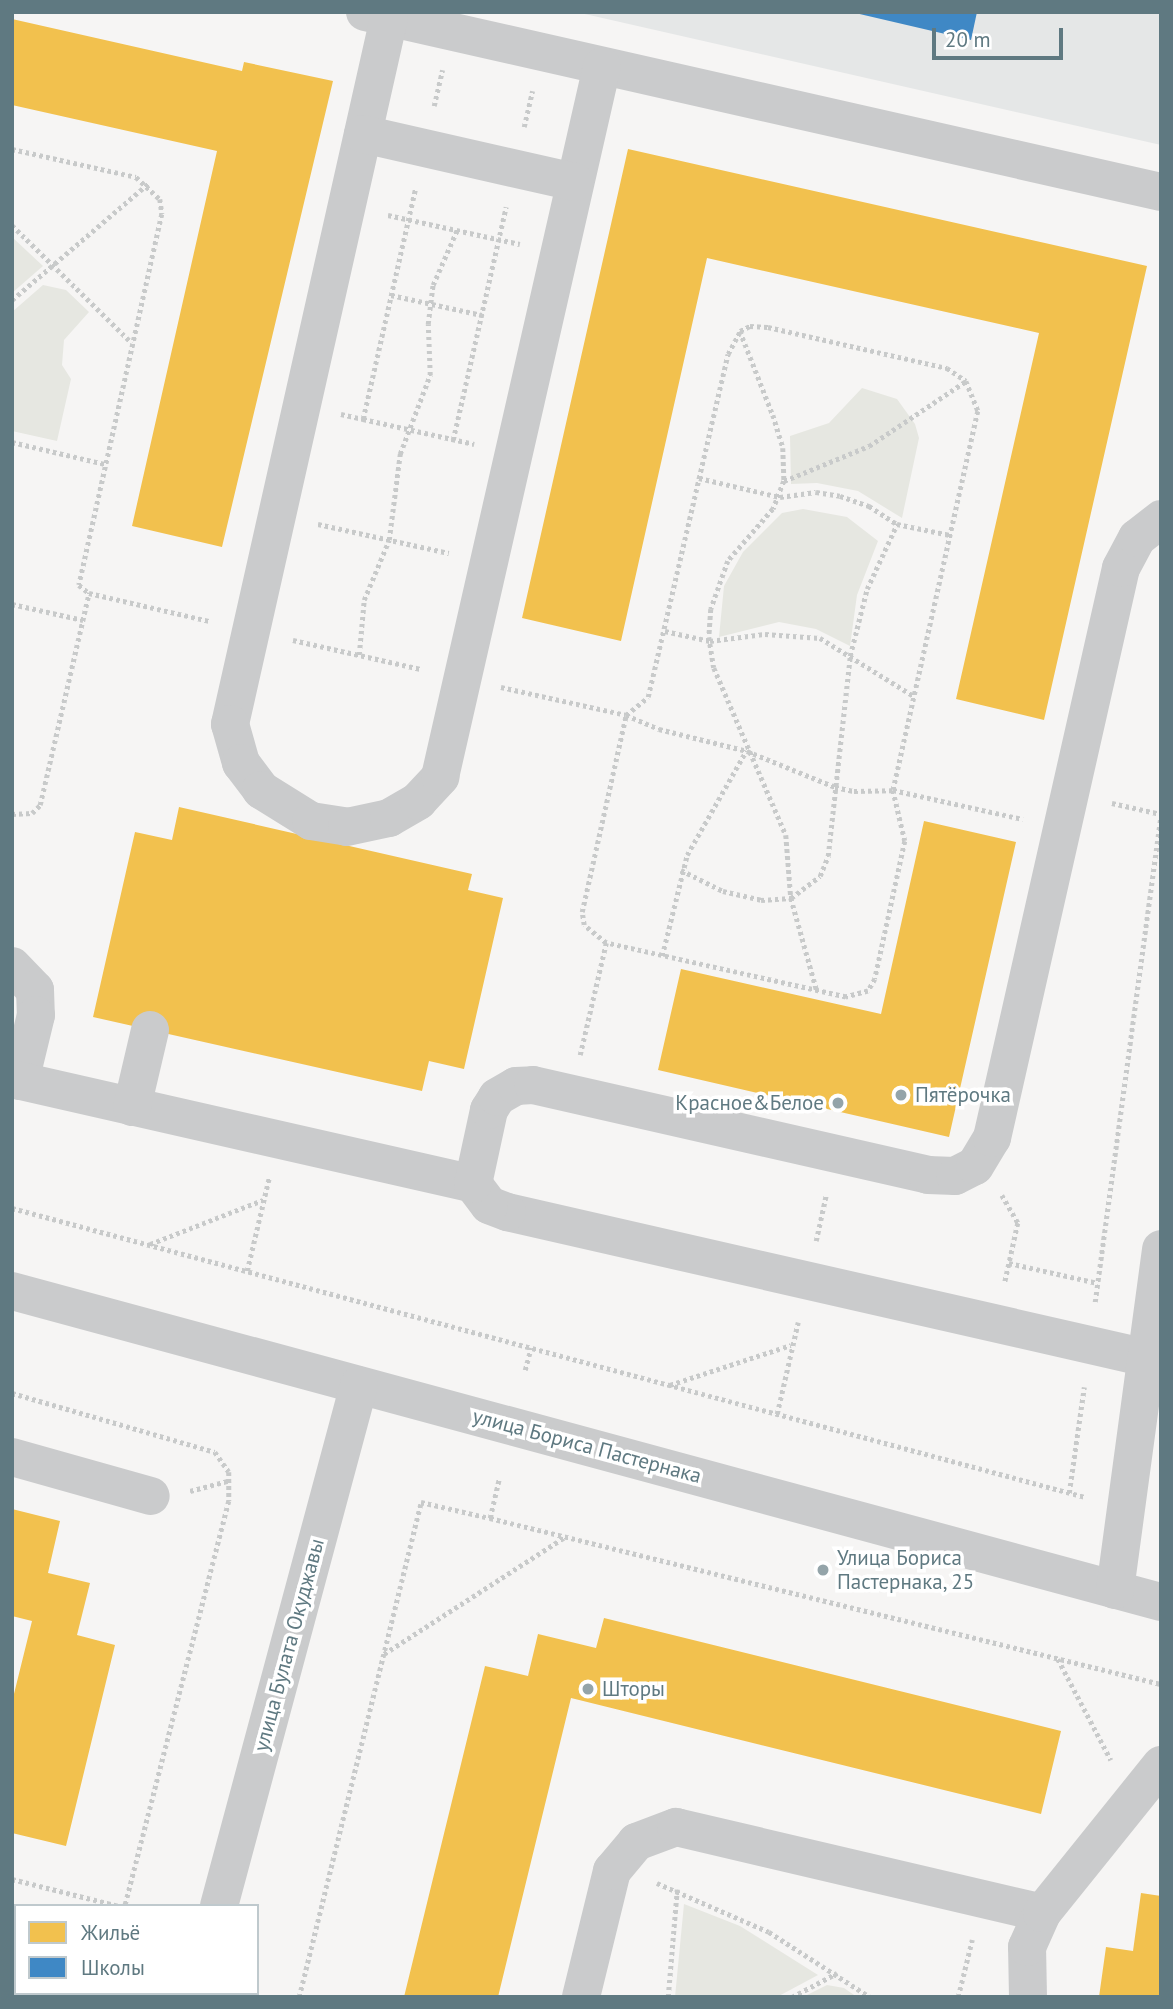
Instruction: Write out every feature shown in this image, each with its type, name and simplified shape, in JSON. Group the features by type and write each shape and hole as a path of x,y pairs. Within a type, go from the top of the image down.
{"street":[{"path":"602,66 440,777 418,801 389,818 347,827 312,821 261,790 242,763 230,724 363,134 377,15 1161,192"},
{"path":"363,134 576,182"},
{"path":"473,1184 489,1110 497,1097 516,1086 533,1085 928,1175 955,1176 975,1166 992,1138 1121,568 1137,538 1161,519"},
{"path":"12,967 26,975 35,990 36,1015 16,1080 473,1184 489,1205 508,1212 1147,1358"},
{"path":"132,1107 150,1030"},
{"path":"1115,1590 1161,1249"},
{"name":"улица Бориса Пастернака","path":"12,1291 1161,1602"},
{"name":"улица Булата Окуджавы","path":"220,1904 359,1385"},
{"path":"12,1457 151,1496"},
{"path":"1028,1997 1027,1947 1042,1913 1151,1780"},
{"path":"581,1997 612,1871 636,1842 676,1826 1042,1913"}],"path":[{"path":"363,419 451,32"},
{"path":"453,439 541,53"},
{"path":"12,149 148,184 160,199 162,214 79,578 81,589 250,631 626,715 659,729 747,751 835,787 854,791 893,790 1021,819"},
{"path":"12,300 148,184"},
{"path":"346,205 559,254"},
{"path":"12,225 132,343"},
{"path":"359,655 364,600 389,540 400,454 430,375 429,303 457,230"},
{"path":"391,295 482,315"},
{"path":"750,326 768,327 947,368 966,381 978,411 893,790 905,841 875,979 859,997 817,991 606,943 589,933 582,912 626,715 648,697 730,346 740,331 750,326"},
{"path":"740,331 783,448 784,481 780,497 728,561 710,609 710,641 714,668 747,751 786,835 791,898 817,991"},
{"path":"784,481 869,446 966,381"},
{"path":"301,405 514,454"},
{"path":"12,442 105,464"},
{"path":"699,478 780,497 816,492 840,496 869,506 897,524 950,535"},
{"path":"276,515 489,562"},
{"path":"681,870 708,886 741,896 791,898 820,876 828,856 850,656 867,589 897,524"},
{"path":"13,816 32,813 40,805 89,593"},
{"path":"12,604 83,620"},
{"path":"665,631 710,641 793,635 820,638 850,656 878,678 914,696"},
{"path":"662,956 681,870 747,751"},
{"path":"1069,1493 1161,816 1070,793"},
{"path":"581,1053 606,943"},
{"path":"247,1271 278,1140"},
{"path":"975,1166 1005,1199 1018,1223 995,1324"},
{"path":"149,1244 264,1200"},
{"path":"12,1208 1127,1508"},
{"path":"1009,1263 1098,1283"},
{"path":"669,1385 792,1345"},
{"path":"525,1370 531,1348"},
{"path":"12,1393 215,1452 229,1472 229,1501 126,1904"},
{"path":"490,1518 499,1479"},
{"path":"299,1997 421,1502 1161,1684"},
{"path":"383,1654 565,1537"},
{"path":"1058,1658 1151,1780"},
{"path":"612,1871 677,1888 769,1932 838,1972 870,1997"},
{"path":"12,1879 110,1904"},
{"path":"668,1997 677,1888"},
{"path":"958,1997 982,1898"},
{"path":"792,1997 838,1972"}],"shaded area":[{"path":"576,12 1161,12 1161,145"},
{"path":"12,237 43,266 12,293"},
{"path":"43,285 66,290 89,312 64,340 62,365 71,379 57,441 12,431 12,312"},
{"path":"862,388 897,399 915,424 919,438 902,518 858,491 817,483 791,484 790,436 829,423"},
{"path":"803,509 847,517 878,541 857,595 850,646 816,629 779,622 719,637 724,586 743,552 782,513"},
{"path":"684,1904 740,1926 818,1975 777,1997 675,1997"},
{"path":"827,1985 844,1988 857,1997 803,1997"}],"building: Жильё":[{"path":"12,19 242,71 244,62 333,81 222,547 132,526 217,151 12,105"},
{"path":"628,149 1147,266 1044,720 956,699 1039,333 707,258 621,641 522,618"},
{"path":"179,807 472,874 468,890 503,898 464,1069 429,1061 422,1091 93,1017 135,832 172,840"},
{"path":"924,821 1016,842 949,1137 658,1070 681,969 881,1014"},
{"path":"12,1509 60,1521 48,1573 90,1583 77,1635 115,1645 66,1846 12,1833 12,1702 32,1621 12,1616"},
{"path":"604,1618 1061,1731 1041,1814 571,1698 498,1997 404,1997 485,1666 528,1676 538,1634 596,1648"},
{"path":"1141,1893 1161,1896 1161,1997 1099,1997 1106,1947 1133,1951"},
{"path":"12,1933 14,1933 14,1960"}],"building: Школы":[{"path":"851,12 977,12 971,40"}],"place":[{"name":"Пятёрочка","path":"901,1095"},
{"name":"Красное&Белое","path":"838,1103"},
{"name":"Улица Бориса Пастернака, 25","path":"823,1570"},
{"name":"Шторы","path":"588,1689"}]}
